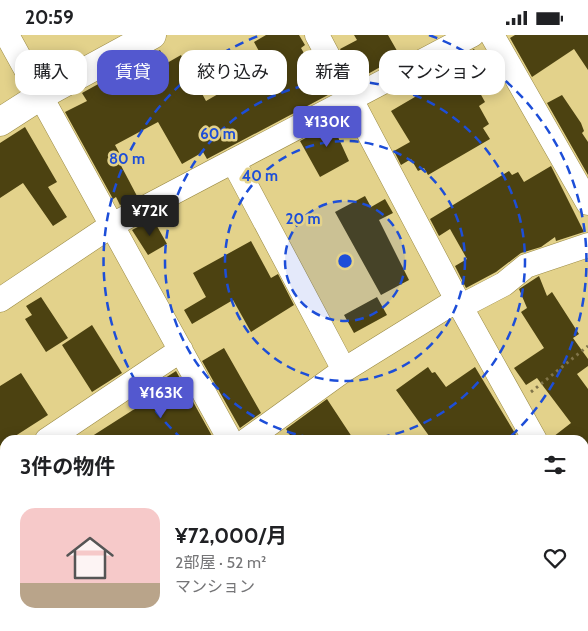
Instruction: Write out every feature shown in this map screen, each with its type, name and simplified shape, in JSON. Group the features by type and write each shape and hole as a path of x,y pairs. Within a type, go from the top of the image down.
{"street":[{"path":"7,35 16,50"},
{"path":"87,70 152,35"},
{"path":"317,35 459,303 532,435"},
{"path":"0,300 112,225 472,35"},
{"path":"492,35 588,203"},
{"path":"0,122 42,95 227,435"},
{"path":"233,161 344,370"},
{"path":"254,435 344,370 459,303 504,284 526,266 588,245"},
{"path":"55,435 181,351"}],"path":[{"path":"515,405 588,346"}],"building":[{"path":"266,35 299,35 305,45 301,48 302,50 297,50 297,95 328,95 207,159 203,152 182,164 158,122 115,145 121,156 117,158 137,196 120,205 116,197 113,199 65,112 87,101 83,95 87,95 87,90 97,85 97,95 169,95 169,62 179,56 179,95 203,95 206,101 216,95 287,95 287,50 258,50 254,42"},
{"path":"354,35 388,35 397,50 379,50 379,68 369,73 369,50 340,49 357,40"},
{"path":"515,35 588,35 588,70 574,49 532,77 510,38"},
{"path":"418,95 481,95 485,102 479,106 489,124 483,128 490,139 428,175 424,168 418,171 411,159 401,165 394,151 410,142 391,111"},
{"path":"562,95 581,123 584,131 582,133 588,142 588,175 547,103"},
{"path":"342,119 348,131 338,137 349,161 320,177 300,141"},
{"path":"25,127 57,182 48,187 67,217 53,226 23,183 0,198 0,143"},
{"path":"551,166 584,232 556,241 555,237 541,247 521,253 496,272 466,288 455,266 467,259 450,229 439,236 430,219 509,171 512,175 518,172 524,182"},
{"path":"365,196 371,207 385,199 393,213 379,220 409,280 381,295 335,212"},
{"path":"153,219 167,244 148,255 132,230"},
{"path":"251,241 271,278 278,274 294,305 251,332 233,300 192,324 184,310 206,297 193,273"},
{"path":"539,276 547,296 552,292 579,334 573,338 588,359 588,366 577,374 588,389 588,435 555,435 571,423 537,378 526,385 514,368 544,348 521,312 527,308 519,289"},
{"path":"41,297 68,338 46,352 25,319 32,315 26,306"},
{"path":"377,297 387,315 354,333 344,315"},
{"path":"92,325 122,373 92,392 62,345"},
{"path":"224,348 261,413 240,428 202,361"},
{"path":"428,367 432,373 435,372 446,387 475,367 516,435 428,435 396,390"},
{"path":"176,371 211,435 94,435 133,410 139,407 141,409 166,393 162,380"},
{"path":"21,373 48,415 17,435 0,435 0,386"},
{"path":"327,399 351,435 290,435 286,429"}]}
